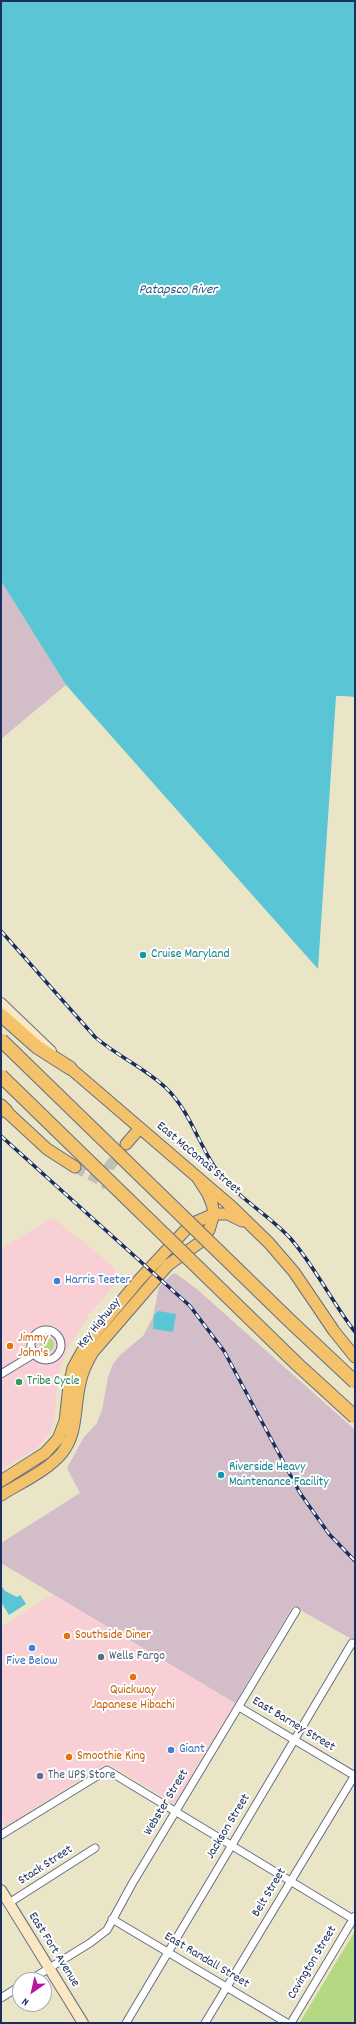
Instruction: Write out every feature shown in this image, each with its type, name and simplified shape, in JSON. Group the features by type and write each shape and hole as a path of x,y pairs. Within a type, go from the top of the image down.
{"highway":[{"path":"1,1015 37,1048 70,1068"},
{"path":"1,1040 271,1303 355,1382"},
{"path":"1,1076 297,1364 355,1417"}],"main road":[{"name":"East McComas Street","path":"70,1068 232,1206 278,1251 334,1331 355,1357"},
{"path":"3,1108 47,1149 75,1167"},
{"path":"126,1144 140,1128"},
{"path":"197,1177 208,1194 214,1214"},
{"name":"Key Highway","path":"1,1481 52,1447 63,1429 73,1368 88,1341 140,1279 185,1229 195,1221 214,1214 232,1216 254,1229"},
{"name":"Key Highway","path":"1,1495 48,1466 61,1454 71,1439 75,1424 82,1375 93,1352 168,1265 203,1239 211,1225 214,1214"}],"street":[{"name":"East McComas Street","path":"1,1003 70,1068"},
{"path":"49,1330 60,1338 61,1350 55,1357 44,1360 34,1354 32,1341 40,1332 49,1330"},
{"path":"1,1374 34,1354"},
{"name":"Webster Street","path":"43,1972 107,1930 112,1919 238,1706 296,1611"},
{"name":"Jackson Street","path":"126,2023 352,1643"},
{"name":"East Barney Street","path":"238,1706 355,1775"},
{"path":"1,1835 107,1770 232,1846 354,1917"},
{"name":"Belt Street","path":"205,2023 355,1775"},
{"name":"Stack Street","path":"9,1903 95,1848"},
{"name":"East Fort Avenue","path":"1,1890 83,2023"},
{"name":"Covington Street","path":"291,2023 354,1917"},
{"name":"East Randall Street","path":"112,1919 287,2023"},
{"path":"1,1998 12,1991"}],"shaded area":[{"path":"1,581 66,685 1,739"},
{"path":"53,1218 114,1267 117,1279 110,1291 91,1312 67,1349 61,1366 56,1394 55,1418 50,1433 37,1448 1,1470 1,1249"},
{"path":"175,1273 198,1290 355,1430 355,1641 293,1606 235,1703 1,1563 1,1543 80,1493 67,1468 84,1437 97,1423 102,1410 108,1377 113,1364 120,1355 143,1336 153,1317 159,1287"},
{"path":"53,1594 235,1703 175,1804 107,1763 6,1826 1,1818 1,1627"}],"green space":[{"path":"44,1338 50,1338 54,1342 54,1348 50,1352 44,1352 40,1348 40,1342"},
{"path":"355,1931 355,2023 300,2022"}],"water":[{"name":"Patapsco River","path":"1,1 355,1 355,697 336,696 318,969 66,685 1,581"},
{"path":"158,1311 176,1314 173,1332 153,1329 154,1315"},
{"path":"1,1585 5,1591 17,1597 20,1595 26,1604 9,1615 1,1602"}],"pier":[{"path":"337,696 355,697 355,699 338,698 319,970"}],"tunnel":[{"path":"108,1186 109,1167 123,1148"},
{"path":"75,1167 107,1185"}],"railway":[{"path":"1,931 95,1037 158,1081 175,1097 219,1173 236,1191 291,1239 308,1261 355,1332"},
{"path":"1,1136 190,1306 224,1351 300,1493 329,1534 355,1561"}],"place":[{"name":"Cruise Maryland","path":"143,955"},
{"name":"Harris Teeter","path":"57,1281"},
{"name":"Jimmy John's","path":"10,1346"},
{"name":"Tribe Cycle","path":"19,1382"},
{"name":"Riverside Heavy Maintenance Facility","path":"221,1475"},
{"name":"Southside Diner","path":"67,1636"},
{"name":"Five Below","path":"32,1648"},
{"name":"Wells Fargo","path":"101,1657"},
{"name":"Quickway Japanese Hibachi","path":"133,1677"},
{"name":"Giant","path":"171,1750"},
{"name":"Smoothie King","path":"69,1757"},
{"name":"The UPS Store","path":"40,1776"}]}
